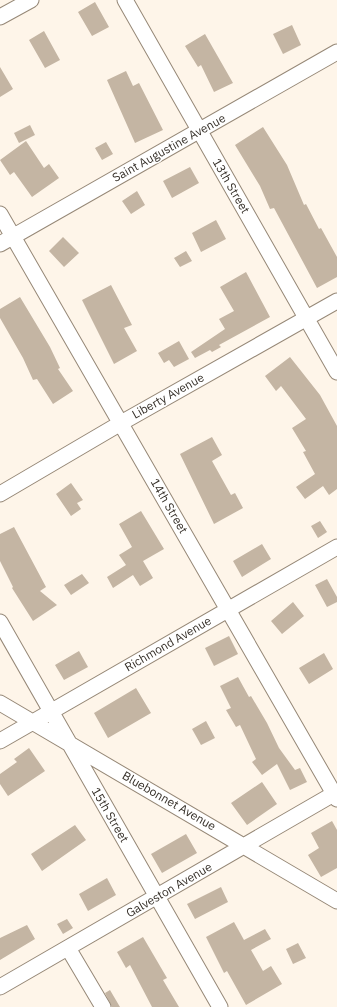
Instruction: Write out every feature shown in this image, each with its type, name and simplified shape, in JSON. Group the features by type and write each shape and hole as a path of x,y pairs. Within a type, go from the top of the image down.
{"street":[{"path":"0,17 31,0"},
{"name":"13th Street","path":"125,0 337,372"},
{"name":"Saint Augustine Avenue","path":"6,240 337,52"},
{"name":"14th Street","path":"0,214 6,240 121,423 336,795"},
{"name":"Liberty Avenue","path":"0,494 121,423 337,301"},
{"name":"Richmond Avenue","path":"0,741 337,547"},
{"name":"15th Street","path":"0,622 220,1007"},
{"name":"Bluebonnet Avenue","path":"0,703 246,846 337,901"},
{"name":"Galveston Avenue","path":"0,987 336,795"},
{"path":"68,948 102,1007"}],"building":[{"path":"95,2 109,27 92,36 78,12"},
{"path":"292,25 301,45 283,54 273,34"},
{"path":"44,31 60,60 45,68 29,40"},
{"path":"205,34 233,83 214,92 201,65 198,67 185,46"},
{"path":"0,67 13,89 0,97"},
{"path":"126,71 133,86 139,83 163,130 135,143 107,80"},
{"path":"30,125 35,135 19,143 14,133"},
{"path":"263,127 287,165 304,205 306,204 319,229 321,228 337,257 337,277 317,288 274,208 270,209 260,186 235,145"},
{"path":"26,141 44,168 49,164 59,178 32,197 14,172 10,175 0,160"},
{"path":"106,142 113,154 102,160 95,148"},
{"path":"190,167 199,183 172,198 163,181"},
{"path":"137,191 145,205 131,214 122,201"},
{"path":"216,220 226,239 201,252 192,233"},
{"path":"63,237 79,253 64,267 49,251"},
{"path":"186,251 192,261 180,267 174,258"},
{"path":"246,272 270,317 219,345 221,347 212,352 210,350 195,358 191,352 225,329 219,319 234,311 220,287"},
{"path":"111,285 132,325 124,328 137,351 114,364 82,300"},
{"path":"20,297 50,347 60,368 58,369 73,391 53,404 37,379 33,380 23,358 0,318 0,309"},
{"path":"179,341 189,359 174,367 169,360 164,363 158,353"},
{"path":"290,357 320,395 337,426 337,489 329,495 323,486 305,499 296,487 315,474 303,452 306,451 292,428 306,419 281,386 276,391 265,376"},
{"path":"212,437 222,455 212,461 231,495 235,493 243,508 214,524 180,454"},
{"path":"71,483 83,500 77,503 81,509 71,516 56,494"},
{"path":"141,511 164,549 143,561 153,578 140,586 133,575 113,588 107,577 126,565 119,555 132,547 119,524"},
{"path":"320,521 327,532 318,538 311,526"},
{"path":"14,527 46,587 40,591 57,605 33,621 12,588 13,587 0,561 0,534"},
{"path":"262,544 271,559 242,577 233,561"},
{"path":"82,574 89,583 71,595 64,585"},
{"path":"327,579 337,597 337,602 327,607 315,585"},
{"path":"293,602 304,616 282,634 271,621"},
{"path":"229,636 238,654 214,666 205,648"},
{"path":"79,651 88,667 64,680 55,665"},
{"path":"324,653 333,669 309,684 299,668"},
{"path":"238,677 249,697 251,696 267,723 279,748 295,770 300,768 307,782 290,790 277,764 262,775 252,762 256,759 240,725 236,727 226,710 231,708 220,686"},
{"path":"136,688 151,713 108,738 94,713"},
{"path":"206,721 215,738 201,745 192,729"},
{"path":"29,748 45,771 8,796 0,784 0,774 17,762 14,759"},
{"path":"262,782 277,804 247,825 231,803"},
{"path":"332,821 337,830 337,868 321,877 308,855 319,848 311,833"},
{"path":"75,825 86,840 42,871 31,854"},
{"path":"186,834 197,853 162,873 151,854"},
{"path":"107,878 116,895 88,911 79,894"},
{"path":"221,887 228,902 195,919 187,904"},
{"path":"67,919 73,928 63,934 57,924"},
{"path":"234,922 244,940 265,929 271,939 251,950 263,971 271,966 282,984 246,1005 227,971 224,973 206,937"},
{"path":"27,925 35,939 0,960 0,938"},
{"path":"143,937 167,978 163,980 179,1007 152,1007 130,965 126,968 117,952"},
{"path":"298,943 306,958 293,964 286,949"},
{"path":"110,990 120,1007 112,1007 105,993"}]}
